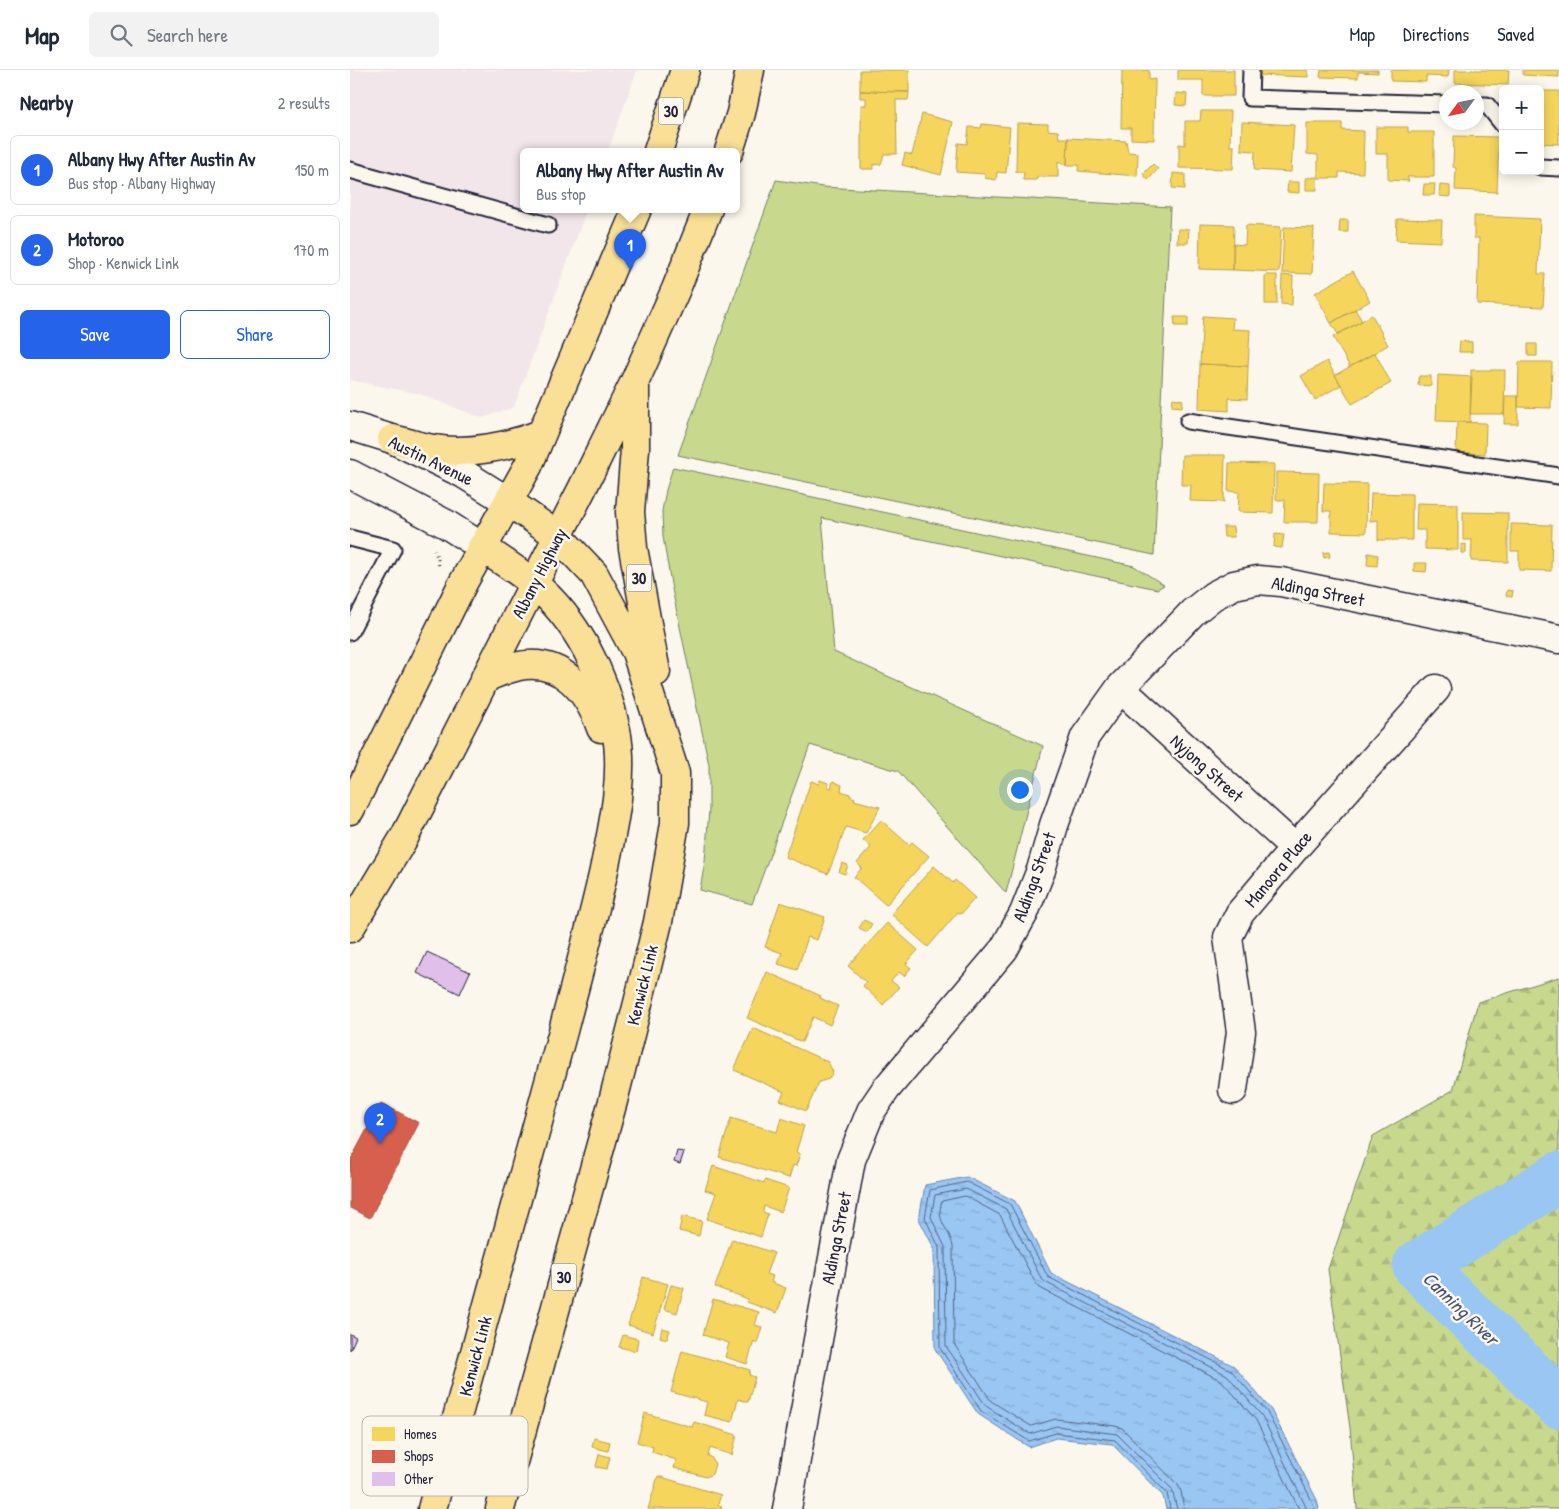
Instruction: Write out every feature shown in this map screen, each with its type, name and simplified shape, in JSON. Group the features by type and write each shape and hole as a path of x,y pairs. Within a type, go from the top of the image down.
{"highway":[{"name":"30","path":"659,148 685,70"},
{"path":"730,148 741,113 750,70"},
{"path":"350,810 462,583 528,466 635,213"},
{"name":"Albany Highway","path":"350,928 405,836 558,536 635,380 676,288 706,213"},
{"name":"30","path":"635,380 635,449 630,512 633,548 675,773"},
{"path":"392,439 435,450 464,450 502,447 541,434"},
{"name":"Kenwick Link","path":"509,502 558,536 594,574 636,652 675,773 675,823 658,922 613,1101 526,1416"},
{"name":"Kenwick Link","path":"458,1416 592,922 613,828 619,776 617,732 606,694 590,655 566,617 534,583 482,547"},
{"path":"486,678 502,671 529,665 551,668 574,682 585,694 600,722 619,776"},
{"name":"Kenwick Link","path":"432,1509 436,1496"},
{"name":"Kenwick Link","path":"500,1509 504,1496"}],"street":[{"name":"Austin Avenue","path":"350,426 392,439 470,478 509,502"},
{"path":"350,474 446,524 482,547"},
{"name":"Aldinga Street","path":"786,1509 851,1160 871,1111 886,1089 1004,949 1024,913 1041,870 1054,825 1085,737 1120,688 1194,612 1213,596 1234,585 1258,580 1281,582 1559,639"},
{"name":"Nyjong Street","path":"1120,688 1295,848"},
{"name":"Manoora Place","path":"1233,1090 1241,1032 1228,938 1240,913 1436,689"}],"lane":[{"path":"1250,70 1250,98 1439,104"},
{"path":"1484,105 1499,120"},
{"path":"1544,168 1559,168"},
{"path":"350,170 548,225"},
{"path":"1188,421 1559,476"},
{"path":"350,538 393,549 350,632"}],"path":[{"path":"433,548 438,559 440,573"}],"shaded area":[{"path":"350,70 637,70 609,148 520,148 520,213 586,213 514,407 482,418 420,394 350,380"}],"green space":[{"path":"776,180 823,187 1170,207 1154,555 678,455"},
{"path":"673,467 1134,566 1164,585 1157,589 822,518 834,652 1043,746 1006,893 898,771 810,745 752,904 700,890 705,861 709,810 709,765 663,537 662,511"},
{"path":"1559,977 1559,1509 1357,1509 1350,1428 1328,1269 1373,1136 1453,1090 1478,1002"}],"water":[{"path":"967,1177 1015,1201 1051,1273 1234,1366 1271,1410 1317,1500 1319,1509 1166,1509 1163,1496 1112,1444 1056,1438 1029,1447 978,1414 935,1349 934,1248 919,1219 925,1185"}],"building: Homes":[{"path":"860,70 909,70 909,92 860,91"},
{"path":"1122,70 1149,70 1149,80 1155,79 1154,140 1131,139 1131,128 1121,128"},
{"path":"1178,70 1234,70 1234,96 1203,96 1203,80 1178,80"},
{"path":"1257,70 1308,70 1308,77 1257,75"},
{"path":"1321,70 1378,70 1378,73 1358,72 1358,78 1320,77"},
{"path":"1391,70 1449,70 1448,77 1426,76 1426,82 1391,81"},
{"path":"1455,70 1509,70 1508,85 1455,83"},
{"path":"1523,70 1559,70 1559,77 1523,75"},
{"path":"860,91 909,92 908,100 896,100 897,154 884,154 881,164 873,165 873,169 861,169 861,105 866,105 866,98 860,98"},
{"path":"1544,91 1559,91 1559,144 1544,143"},
{"path":"1176,93 1187,94 1186,106 1175,105"},
{"path":"1201,111 1231,111 1230,146 1234,146 1233,169 1179,168 1179,144 1185,145 1185,121 1200,121"},
{"path":"922,114 953,122 941,175 902,165 905,153 912,155"},
{"path":"1242,122 1294,125 1291,172 1254,170 1255,151 1241,150"},
{"path":"1017,123 1048,124 1048,130 1058,131 1059,138 1068,138 1067,165 1058,161 1058,177 1037,177 1037,180 1023,180 1024,172 1016,172"},
{"path":"1307,123 1342,123 1342,130 1364,131 1363,173 1339,172 1339,178 1318,178 1318,155 1307,154"},
{"path":"982,124 1010,127 1006,173 997,172 996,180 985,178 985,174 956,172 958,143 967,144 969,127 981,128"},
{"path":"1376,127 1408,127 1408,132 1434,132 1434,177 1407,177 1409,181 1388,180 1388,154 1376,154"},
{"path":"1454,136 1499,137 1497,192 1455,190 1456,168 1453,167"},
{"path":"1068,138 1126,141 1128,152 1138,153 1137,176 1078,171 1079,165 1067,165"},
{"path":"1153,164 1158,169 1148,180 1143,174"},
{"path":"1173,173 1185,174 1185,189 1172,188"},
{"path":"1317,177 1317,190 1306,190 1306,178"},
{"path":"1288,182 1299,182 1299,193 1287,192"},
{"path":"1424,184 1435,184 1434,195 1423,195"},
{"path":"1440,185 1450,186 1450,197 1439,196"},
{"path":"1474,216 1540,219 1538,274 1545,274 1543,307 1477,304 1479,238 1474,238"},
{"path":"1397,219 1442,220 1441,242 1396,240"},
{"path":"1340,220 1348,220 1348,232 1339,232"},
{"path":"1200,224 1234,225 1233,270 1199,269"},
{"path":"1246,225 1281,227 1279,272 1233,270 1233,244 1245,245"},
{"path":"1284,227 1314,228 1312,274 1282,273"},
{"path":"1178,229 1189,229 1188,243 1177,243"},
{"path":"1353,271 1370,301 1331,323 1315,293"},
{"path":"1265,275 1277,275 1277,304 1265,304"},
{"path":"1282,275 1293,276 1292,305 1281,304"},
{"path":"1355,309 1362,321 1338,334 1331,323"},
{"path":"1372,315 1388,345 1350,367 1333,337"},
{"path":"1203,316 1233,318 1232,329 1250,330 1248,366 1200,364"},
{"path":"1174,317 1188,317 1188,326 1175,326"},
{"path":"1460,341 1472,342 1472,352 1459,352"},
{"path":"1528,344 1537,344 1537,356 1528,356"},
{"path":"1375,353 1391,383 1352,404 1335,375"},
{"path":"1327,361 1341,385 1315,400 1301,376"},
{"path":"1519,362 1552,362 1551,408 1518,407"},
{"path":"1200,364 1248,366 1247,399 1229,398 1229,411 1199,409"},
{"path":"1471,370 1505,370 1504,414 1470,414"},
{"path":"1438,375 1472,377 1470,422 1436,421"},
{"path":"1419,376 1431,376 1431,386 1418,385"},
{"path":"1505,396 1518,396 1518,424 1504,424"},
{"path":"1173,398 1183,400 1182,407 1172,406"},
{"path":"1457,422 1486,423 1485,454 1456,452"},
{"path":"1182,455 1225,455 1224,502 1190,501 1191,485 1181,485"},
{"path":"1229,463 1274,464 1273,513 1238,512 1239,492 1228,491"},
{"path":"1276,472 1319,473 1318,522 1284,522 1285,500 1276,500"},
{"path":"1324,483 1367,484 1366,533 1331,532 1331,511 1323,511"},
{"path":"1371,493 1412,494 1412,540 1378,540 1378,520 1370,521"},
{"path":"1417,503 1458,504 1458,550 1425,549 1425,530 1416,530"},
{"path":"1463,512 1508,513 1508,562 1471,561 1472,540 1463,540"},
{"path":"1511,524 1552,525 1551,571 1519,570 1519,551 1511,551"},
{"path":"1223,527 1233,527 1234,537 1224,537"},
{"path":"1275,534 1284,535 1282,548 1274,547"},
{"path":"1466,544 1466,553 1461,553 1461,545"},
{"path":"1329,552 1330,557 1324,558 1323,553"},
{"path":"1368,553 1378,555 1377,566 1367,565"},
{"path":"1414,563 1427,563 1426,572 1414,571"},
{"path":"1507,590 1513,591 1512,597 1506,596"},
{"path":"820,780 828,783 828,787 831,788 833,781 842,785 841,791 850,794 850,796 855,798 854,800 880,807 866,833 846,827 828,874 785,857 811,781 819,784"},
{"path":"881,820 909,845 912,842 929,856 886,905 854,877 862,868 857,863 871,847 863,840"},
{"path":"842,863 848,865 845,874 839,872"},
{"path":"934,866 953,883 955,880 975,898 961,914 958,912 928,947 891,914"},
{"path":"780,902 825,917 817,940 808,937 797,970 778,964 782,953 765,947"},
{"path":"864,920 872,924 867,932 859,928"},
{"path":"887,923 918,950 906,964 911,968 904,976 899,972 891,981 899,987 883,1005 863,986 866,982 848,966"},
{"path":"767,972 821,996 820,998 838,1006 830,1025 813,1017 802,1042 747,1018"},
{"path":"753,1028 828,1062 833,1072 829,1079 819,1082 806,1111 780,1100 784,1092 734,1070"},
{"path":"731,1118 777,1132 781,1118 804,1126 796,1152 800,1154 796,1166 793,1165 789,1178 719,1157"},
{"path":"713,1166 764,1183 765,1180 789,1188 781,1212 764,1206 763,1212 768,1214 761,1237 707,1219 716,1193 705,1190"},
{"path":"682,1216 702,1221 699,1236 679,1231"},
{"path":"732,1239 774,1253 766,1274 773,1276 771,1282 786,1288 777,1313 747,1302 748,1299 715,1287"},
{"path":"643,1277 668,1284 653,1333 628,1325"},
{"path":"671,1285 684,1288 677,1313 664,1309"},
{"path":"713,1299 759,1312 755,1325 762,1327 757,1343 754,1341 747,1364 725,1357 729,1343 703,1335"},
{"path":"662,1328 670,1330 667,1339 660,1337"},
{"path":"623,1335 638,1339 636,1351 619,1347"},
{"path":"682,1351 750,1370 749,1375 755,1377 748,1402 738,1399 732,1422 704,1415 707,1402 671,1392"},
{"path":"645,1413 692,1427 694,1422 737,1435 732,1455 710,1448 708,1456 711,1457 715,1464 712,1474 706,1477 674,1468 676,1460 652,1452 653,1447 637,1442"},
{"path":"594,1438 610,1442 608,1451 592,1447"},
{"path":"599,1454 610,1457 607,1469 596,1467"},
{"path":"658,1476 721,1495 718,1504 722,1507 721,1509 648,1509"}],"building: Shops":[{"path":"381,1103 419,1123 370,1218 350,1208 350,1161"}],"building: Other":[{"path":"427,952 470,972 460,994 417,973"},
{"path":"677,1151 684,1152 680,1164 674,1162"},
{"path":"350,1334 356,1337 350,1350"}],"waterway":[{"name":"Canning River","path":"1559,1177 1418,1266 1559,1403"}],"place":[{"name":"Albany Hwy After Austin Av","path":"630,270"},
{"name":"Motoroo","path":"380,1144"}]}
